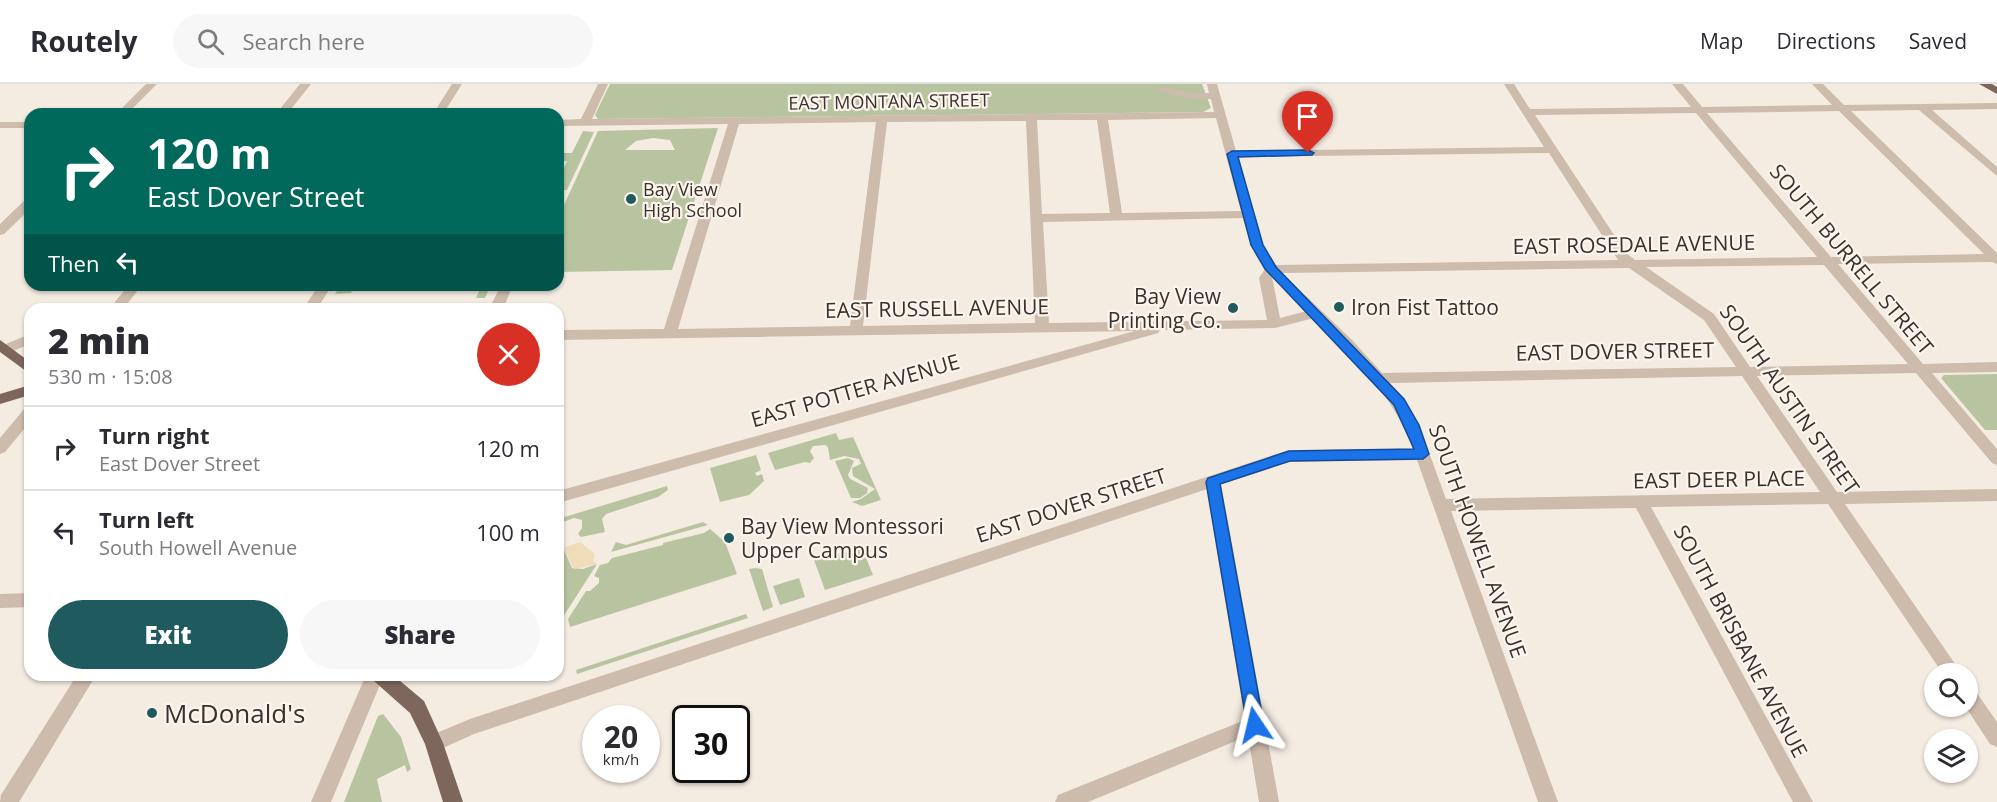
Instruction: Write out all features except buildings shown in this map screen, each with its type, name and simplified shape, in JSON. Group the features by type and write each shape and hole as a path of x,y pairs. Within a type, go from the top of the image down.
{"main road":[{"path":"1984,84 1997,91"},
{"path":"3,347 24,364"},
{"path":"0,399 24,392"},
{"path":"387,681 417,707 434,743 453,802"}],"street":[{"path":"127,108 152,84"},
{"path":"286,108 306,84"},
{"path":"442,108 457,84"},
{"path":"585,123 603,84"},
{"path":"1151,84 1180,102 1187,116"},
{"name":"SOUTH HOWELL AVENUE","path":"1212,84 1257,245 1271,269 1378,378 1399,402 1412,425 1548,802"},
{"name":"SOUTH AUSTIN STREET","path":"1509,84 1621,256 1709,317 1946,663"},
{"name":"SOUTH BURRELL STREET","path":"1677,84 1997,459"},
{"path":"1816,84 1996,259"},
{"path":"1162,90 1189,96 1215,96"},
{"path":"1528,112 1997,106"},
{"path":"1922,107 1997,173"},
{"name":"EAST MONTANA STREET","path":"564,123 1220,115"},
{"path":"1031,117 1042,327"},
{"path":"1102,117 1116,216"},
{"path":"856,331 882,119"},
{"path":"670,333 734,121"},
{"path":"0,125 24,125"},
{"path":"1232,154 1552,150"},
{"path":"0,231 24,208"},
{"path":"1036,218 1248,214"},
{"name":"EAST ROSEDALE AVENUE","path":"1271,269 1996,259"},
{"path":"1271,269 1265,278 1275,324"},
{"path":"121,303 131,291"},
{"name":"EAST RUSSELL AVENUE","path":"564,335 1275,324 1315,313"},
{"name":"EAST POTTER AVENUE","path":"564,495 1068,352 1089,350 1163,326"},
{"path":"1068,352 1076,341 1077,335 1071,327"},
{"path":"3,347 24,341"},
{"name":"EAST DOVER STREET","path":"1378,378 1997,367"},
{"path":"0,448 24,419"},
{"name":"EAST DOVER STREET","path":"434,743 470,727 1289,456 1423,454"},
{"path":"1213,482 1269,802"},
{"name":"EAST DEER PLACE","path":"1441,505 1997,495"},
{"name":"SOUTH BRISBANE AVENUE","path":"1640,501 1803,802"},
{"path":"0,601 24,600"},
{"path":"8,802 83,681"},
{"path":"321,802 372,681"},
{"path":"1978,710 1997,738"},
{"path":"1065,802 1255,725"}],"green space":[{"path":"610,84 1202,84 1211,108 1203,112 598,119 595,115"},
{"name":"Bay View High School","path":"718,128 672,270 564,272 564,205 598,131","holes":["653,138 670,140 675,150 625,150 636,141"]},
{"path":"583,131 594,132 567,190 564,190 564,168 567,161 564,161 564,153 572,153"},
{"path":"337,291 352,291 351,293 335,294"},
{"path":"479,291 488,291 485,298 476,298"},
{"path":"1997,374 1997,430 1985,430 1941,378 1944,375"},
{"path":"836,433 839,440 853,437 881,500 862,506 852,502 861,499 875,489 853,476 852,468 861,464 859,459 844,456 830,460 828,447 825,445 813,446 810,451 814,458 810,463 805,462 775,470 768,453"},
{"path":"756,455 761,470 755,473 757,476 762,474 764,481 749,495 720,502 710,468"},
{"path":"848,458 854,461 848,475 850,479 868,488 867,493 860,498 851,498 835,461"},
{"path":"667,486 668,490 658,497 606,514 602,519 605,532 581,537 578,534 582,528 582,520 574,518 564,522 564,517"},
{"path":"703,522 708,525 611,552 616,542 626,545"},
{"path":"710,529 725,542 737,574 570,627 568,619 586,591 590,591 599,583 599,578 594,576 600,565 608,563 612,558 704,533"},
{"path":"862,548 873,575 825,590 814,560"},
{"path":"564,550 572,568 583,569 597,564 564,615"},
{"path":"749,569 762,569 773,607 763,611"},
{"path":"799,578 805,597 780,605 773,586"},
{"path":"746,614 748,618 577,674 576,670"},
{"path":"383,714 401,737 411,769 407,772 405,765 377,779 382,802 344,802 378,716"}],"sand":[{"path":"580,542 595,554 593,561 597,564 574,569 564,548"}],"place":[{"name":"Bay View High School","path":"631,199"},
{"name":"Iron Fist Tattoo","path":"1339,307"},
{"name":"Bay View Printing Co.","path":"1233,308"},
{"name":"Bay View Montessori Upper Campus","path":"729,538"},
{"name":"McDonald's","path":"152,713"}],"route":[{"path":"1255,725 1213,482 1289,456 1423,454 1412,425 1399,402 1347,345 1271,269 1257,245 1232,154 1308,153"}]}
